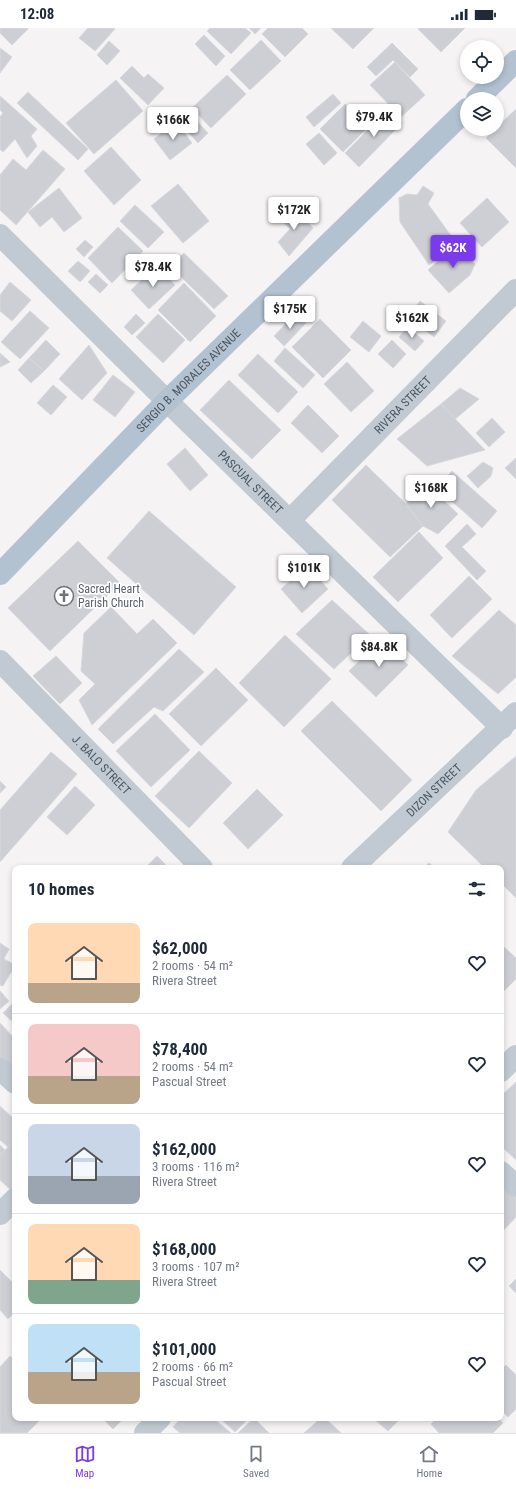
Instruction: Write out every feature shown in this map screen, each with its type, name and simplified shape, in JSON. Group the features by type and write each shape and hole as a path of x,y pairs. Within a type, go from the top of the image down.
{"main road":[{"path":"484,92 516,61"},
{"name":"SERGIO B. MORALES AVENUE","path":"0,574 166,401 460,116"}],"street":[{"name":"PASCUAL STREET","path":"0,235 166,401 290,520 509,720"},
{"name":"RIVERA STREET","path":"290,520 516,290"},
{"name":"J. BALO STREET","path":"0,661 199,865"},
{"name":"DIZON STREET","path":"355,865 509,720"},
{"path":"504,1069 516,1056"},
{"path":"0,1069 12,1080"},
{"path":"504,1175 516,1186"},
{"path":"0,1214 12,1202"},
{"path":"145,1433 157,1421"}],"building":[{"path":"0,28 28,29 12,45 0,33"},
{"path":"88,28 115,29 95,51 79,38"},
{"path":"210,28 245,28 251,33 231,54 207,31"},
{"path":"249,28 261,28 255,34"},
{"path":"268,28 302,28 308,34 285,57 262,34"},
{"path":"331,28 374,28 353,49"},
{"path":"465,28 441,52 418,29"},
{"path":"204,35 225,56 216,66 195,44"},
{"path":"261,40 281,61 250,90 230,70"},
{"path":"109,41 120,51 107,65 97,55"},
{"path":"392,43 418,69 410,77 393,60 376,76 367,67"},
{"path":"0,48 12,57 0,73"},
{"path":"395,62 425,95 401,117 370,85"},
{"path":"132,66 144,78 148,74 164,88 148,105 120,78"},
{"path":"227,75 246,94 211,128 192,108"},
{"path":"116,80 143,111 94,154 66,123"},
{"path":"28,92 88,149 78,160 17,103"},
{"path":"333,94 341,103 314,127 306,117"},
{"path":"0,96 37,129 31,136 37,146 27,158 15,139 3,152 0,149 0,117 3,113 0,110"},
{"path":"345,104 368,127 343,152 320,129"},
{"path":"388,109 402,123 359,167 345,153"},
{"path":"516,109 516,168 486,138 488,136 504,136 504,120"},
{"path":"194,118 208,133 198,143 184,127"},
{"path":"176,122 192,143 170,160 154,139"},
{"path":"319,133 337,153 324,165 306,144"},
{"path":"111,147 141,180 114,205 84,171"},
{"path":"43,150 65,169 16,225 0,210 0,175 13,159 26,170"},
{"path":"178,184 209,221 183,243 151,206"},
{"path":"423,186 434,193 428,204 457,244 429,265 400,222 399,198 407,194 417,195"},
{"path":"59,188 82,218 64,232 52,217 40,227 28,212"},
{"path":"487,198 509,222 482,247 460,223"},
{"path":"135,205 164,232 148,248 120,221"},
{"path":"293,207 313,228 289,256 278,242 290,229 280,219"},
{"path":"118,227 143,251 112,283 88,258"},
{"path":"85,240 93,247 84,257 76,249"},
{"path":"457,244 475,264 470,275 449,293 428,270"},
{"path":"184,253 228,296 214,309 170,266"},
{"path":"78,261 90,271 80,282 68,271"},
{"path":"157,266 175,285 149,309 131,290"},
{"path":"96,274 108,285 100,293 88,282"},
{"path":"10,282 31,300 12,321 0,311 0,295"},
{"path":"184,283 216,316 190,342 158,310"},
{"path":"420,301 446,321 434,337 408,317"},
{"path":"30,311 49,328 20,359 1,342"},
{"path":"296,313 306,323 284,346 274,336"},
{"path":"136,314 145,323 132,335 124,327"},
{"path":"158,314 185,340 163,363 136,337"},
{"path":"320,319 351,350 323,378 292,347"},
{"path":"363,321 381,336 369,352 350,337"},
{"path":"408,327 424,341 415,351 399,337"},
{"path":"46,340 60,354 44,371 29,358"},
{"path":"392,340 406,354 393,368 378,354"},
{"path":"89,345 107,373 82,400 59,379"},
{"path":"285,348 315,375 303,388 274,361"},
{"path":"0,353 10,362 0,367"},
{"path":"258,354 298,392 278,413 238,375"},
{"path":"29,358 44,371 31,383 18,370"},
{"path":"347,362 374,391 351,412 324,384"},
{"path":"113,375 135,392 115,417 93,400"},
{"path":"229,380 281,430 252,459 200,410"},
{"path":"53,385 67,397 51,415 37,403"},
{"path":"460,388 479,399 454,420 441,404"},
{"path":"441,404 485,450 427,466 397,439"},
{"path":"308,405 339,436 322,453 291,423"},
{"path":"492,418 505,432 489,447 476,433"},
{"path":"185,448 208,475 190,491 167,464"},
{"path":"516,458 516,479 505,468"},
{"path":"483,462 493,468 491,476 478,488 467,476"},
{"path":"366,465 406,504 423,526 390,557 332,500"},
{"path":"452,471 497,511 482,528 437,488"},
{"path":"422,480 458,514 438,534 423,526 406,504"},
{"path":"149,511 236,587 194,635 107,558"},
{"path":"467,524 476,534 462,547 486,571 477,580 445,546"},
{"path":"419,532 443,558 398,602 373,577"},
{"name":"Sacred Heart Parish Church","path":"78,541 120,583 50,651 8,608"},
{"path":"307,566 328,589 302,613 281,589"},
{"path":"469,576 492,599 452,638 430,615"},
{"path":"332,600 370,635 334,669 296,634"},
{"path":"111,607 137,634 153,619 177,643 92,725 79,700 95,684 81,671 84,633"},
{"path":"499,610 516,625 516,677 498,694 452,656"},
{"path":"285,635 331,679 284,727 239,683"},
{"path":"382,639 408,665 376,697 349,671"},
{"path":"179,649 204,672 163,711 154,707 113,744 98,729"},
{"path":"56,656 82,683 60,704 33,676"},
{"path":"216,668 248,700 201,746 169,714"},
{"path":"332,701 412,780 381,811 301,731"},
{"path":"155,714 190,750 151,787 116,751"},
{"path":"199,751 232,783 189,828 155,796"},
{"path":"51,752 77,774 0,862 0,810"},
{"path":"516,756 516,898 504,886 504,865 482,865 448,832 476,790"},
{"path":"0,781 6,787 0,793"},
{"path":"75,786 95,805 67,835 47,817"},
{"path":"257,789 283,815 248,849 223,823"},
{"path":"157,856 166,865 148,865"},
{"path":"0,943 9,949 4,959 12,963 12,970 3,986 0,985"},
{"path":"504,947 516,958 516,979 504,991"},
{"path":"0,991 9,1001 0,1009"},
{"path":"12,1004 12,1021 3,1013"},
{"path":"0,1023 12,1036 12,1073 0,1061"},
{"path":"516,1082 516,1160 504,1149 504,1093"},
{"path":"0,1106 12,1117 12,1143 8,1147 0,1140"},
{"path":"12,1143 12,1191 0,1180 0,1155"},
{"path":"0,1145 5,1150 0,1155"},
{"path":"504,1187 516,1197 516,1217 504,1230"},
{"path":"0,1270 12,1282 12,1315 8,1319 0,1310"},
{"path":"516,1279 516,1293 509,1286"},
{"path":"10,1356 12,1358 12,1421 39,1421 27,1433 0,1433 0,1367"},
{"path":"506,1365 516,1375 516,1409 508,1417 504,1413 504,1367"},
{"path":"105,1421 121,1421 113,1429"},
{"path":"178,1421 217,1421 231,1433 180,1433 173,1427"},
{"path":"223,1421 246,1421 235,1432"},
{"path":"251,1421 257,1421 269,1433 238,1433"},
{"path":"318,1421 328,1421 341,1433 304,1433"},
{"path":"376,1421 398,1421 388,1431"},
{"path":"434,1421 501,1421 503,1423 493,1433 439,1433 431,1424"}],"place":[{"name":"Sacred Heart Parish Church","path":"64,596"}]}
